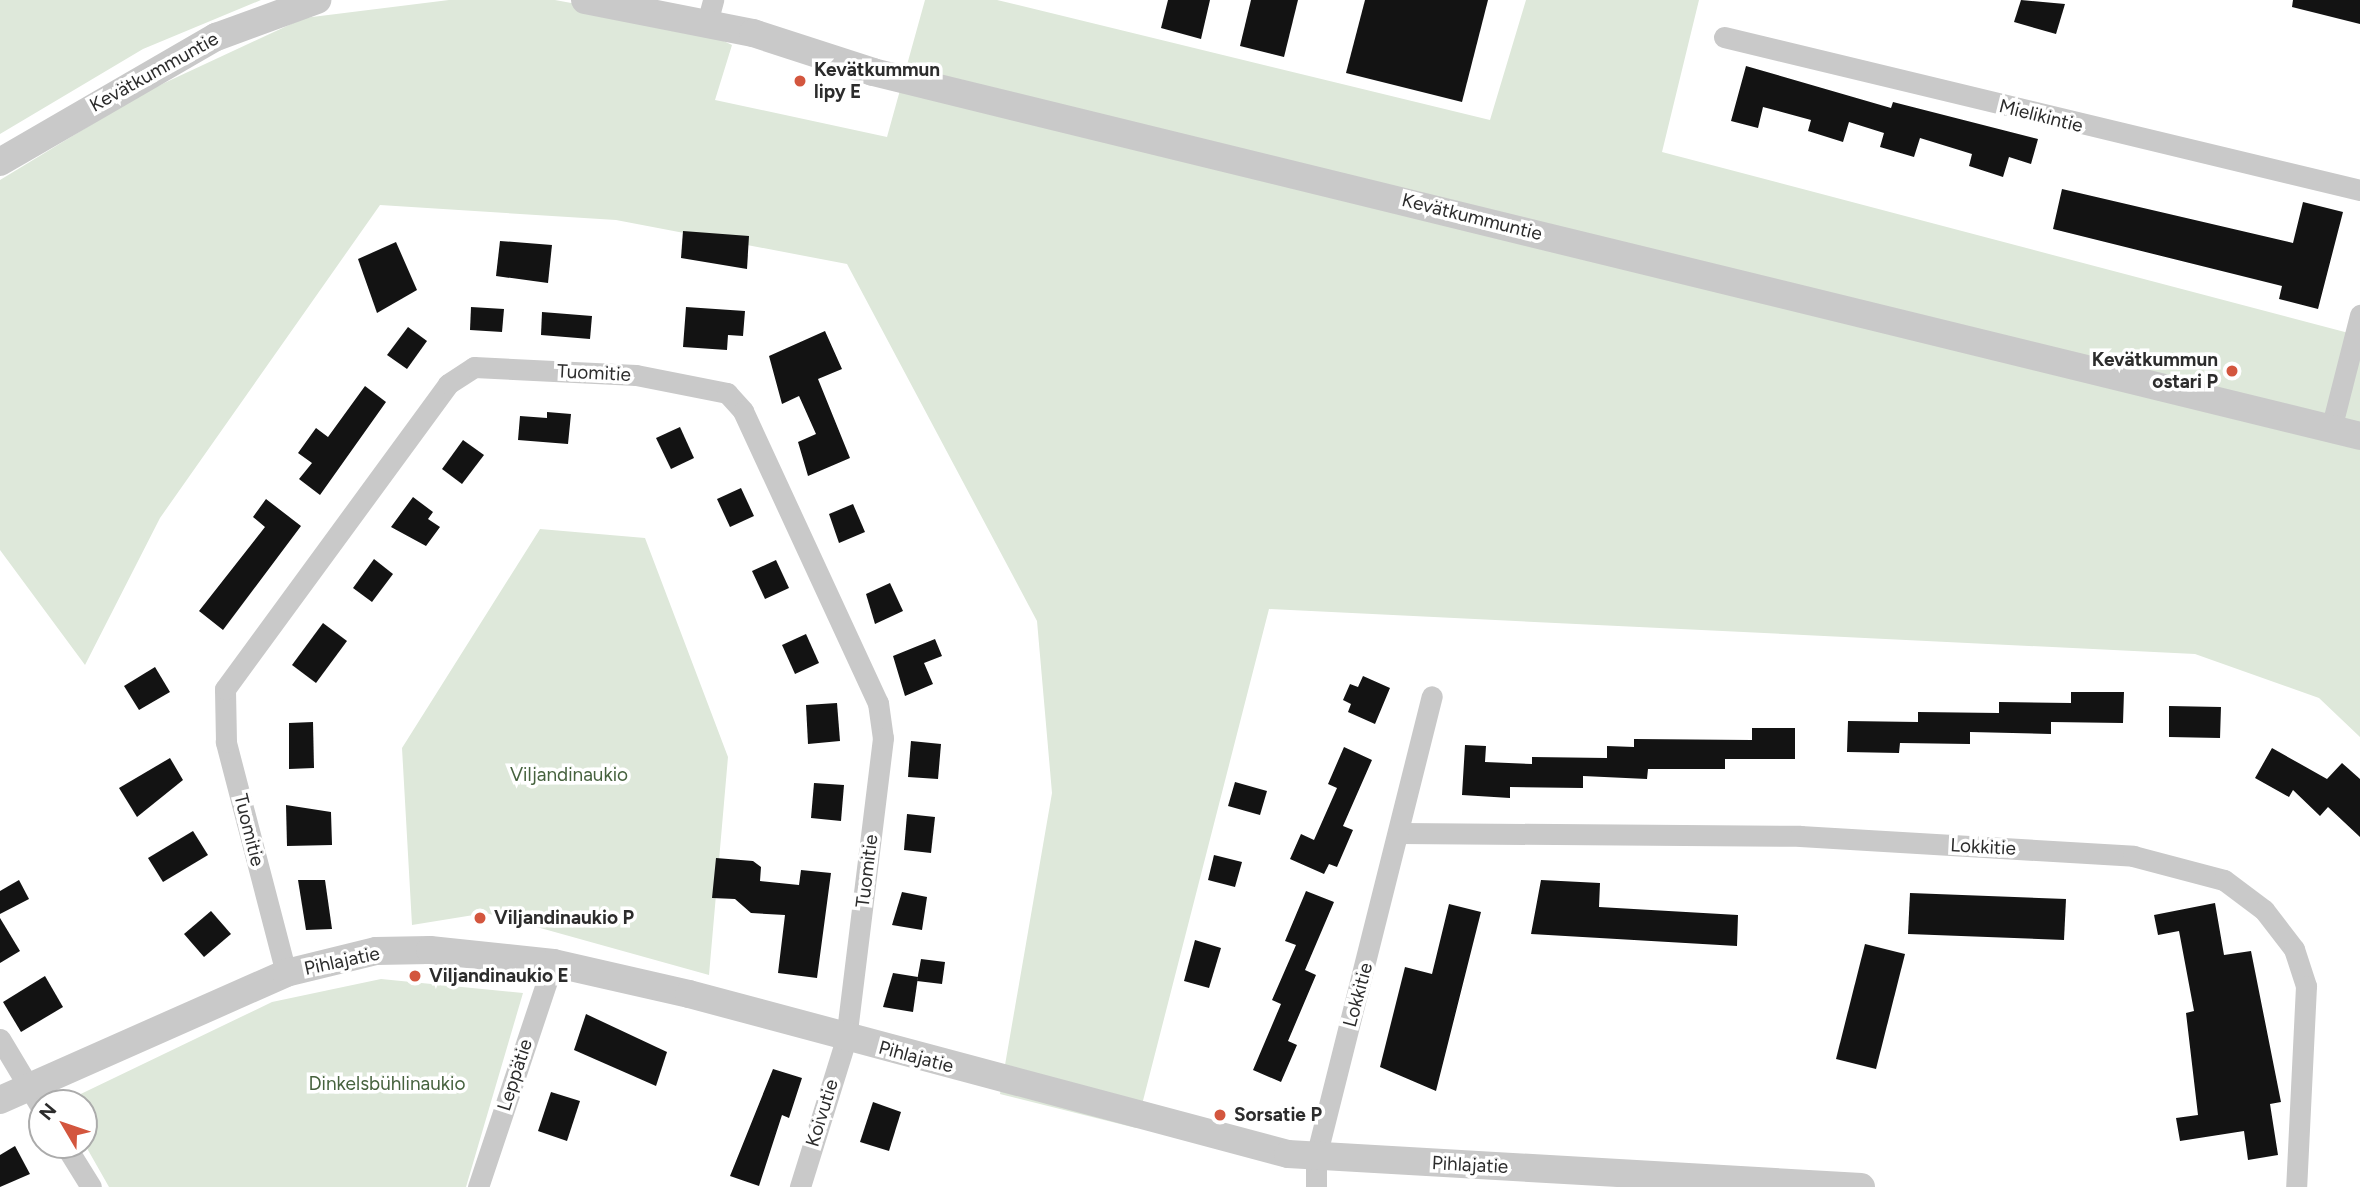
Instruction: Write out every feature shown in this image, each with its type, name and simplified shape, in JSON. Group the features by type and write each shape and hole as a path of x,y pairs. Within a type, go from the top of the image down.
{"street":[{"name":"Kevätkummuntie","path":"0,162 216,37 317,0"},
{"name":"Kevätkummuntie","path":"585,0 710,11 873,72 2360,436"},
{"name":"Mielikintie","path":"1724,37 2360,190"},
{"path":"2331,429 2360,315"},
{"name":"Tuomitie","path":"286,973 226,743 225,689 448,384 474,366 701,383 727,393 743,411 878,703 883,738 846,1039"},
{"name":"Lokkitie","path":"1316,1187 1316,1157 1400,833 1432,696"},
{"name":"Lokkitie","path":"1400,833 1813,837 2133,856 2224,880 2264,910 2294,950 2306,986 2296,1187"},
{"name":"Pihlajatie","path":"53,1089 286,973 376,951 430,950 553,963 1316,1157 1861,1187"},
{"name":"Leppätie","path":"478,1187 553,963"},
{"path":"0,1039 30,1089"},
{"name":"Koivutie","path":"800,1187 846,1039"},
{"name":"Pihlajatie","path":"0,1100 28,1098"},
{"path":"74,1159 91,1187"}],"green space":[{"path":"0,0 261,0 143,49 0,134"},
{"path":"449,0 555,0 690,25 732,45 715,100 887,137 925,0 997,0 1490,120 1526,0 1699,0 1662,152 2360,336 2360,737 2319,698 2195,654 1269,609 1136,1128 1000,1094 1052,793 1037,621 847,264 616,220 380,205 160,518 85,665 0,550 0,180 145,92 304,18"},
{"name":"Viljandinaukio","path":"540,529 645,538 728,757 709,975 486,913 412,925 402,748"},
{"name":"Dinkelsbühlinaukio","path":"381,979 523,993 466,1187 109,1187 93,1159 98,1159 98,1089 91,1089 272,1002"}],"building":[{"path":"1168,0 1210,0 1201,39 1161,28"},
{"path":"1251,0 1298,0 1284,57 1240,46"},
{"path":"1365,0 1488,0 1462,102 1346,73"},
{"path":"2021,0 2065,4 2056,34 2014,22"},
{"path":"2293,0 2360,0 2360,24 2292,7"},
{"path":"1746,66 1891,108 1893,102 2038,139 2031,164 2009,157 2003,177 1969,166 1972,154 1920,138 1914,157 1880,147 1884,133 1849,122 1843,142 1808,131 1811,120 1763,107 1758,128 1731,121"},
{"path":"2062,189 2293,243 2303,202 2343,212 2318,309 2279,299 2282,286 2053,229"},
{"path":"683,231 749,236 747,269 681,258"},
{"path":"500,241 552,245 548,283 496,276"},
{"path":"396,242 417,290 377,313 358,259"},
{"path":"471,307 504,309 502,332 470,330"},
{"path":"686,307 745,311 743,336 728,335 727,350 683,347"},
{"path":"542,312 592,316 590,339 541,335"},
{"path":"408,327 427,341 407,369 387,355"},
{"path":"825,331 842,369 818,379 850,458 808,476 798,442 816,434 799,396 782,404 769,356"},
{"path":"365,386 386,402 320,495 299,479 312,463 298,453 316,428 328,437"},
{"path":"547,412 571,414 568,444 518,440 520,416 547,418"},
{"path":"680,427 694,458 671,469 656,438"},
{"path":"463,440 484,455 462,484 442,469"},
{"path":"741,488 754,516 730,527 717,499"},
{"path":"413,497 433,512 428,519 440,527 426,546 391,527"},
{"path":"266,499 301,526 223,630 199,611 265,527 253,517"},
{"path":"853,504 865,532 839,543 829,514"},
{"path":"374,559 393,574 372,602 353,588"},
{"path":"776,560 789,588 765,599 752,571"},
{"path":"890,583 903,611 875,624 866,594"},
{"path":"323,623 347,641 316,683 292,665"},
{"path":"806,634 819,663 795,674 782,645"},
{"path":"935,639 942,656 924,663 933,684 905,696 893,656"},
{"path":"155,667 170,692 139,710 124,686"},
{"path":"1363,676 1390,688 1375,724 1348,712 1351,704 1343,700 1350,684 1358,687"},
{"path":"2071,692 2124,692 2123,723 2051,722 2051,734 1970,732 1970,744 1900,743 1899,753 1847,752 1848,721 1918,722 1918,712 1999,713 1999,702 2071,703"},
{"path":"837,703 840,741 808,744 806,705"},
{"path":"2169,706 2221,707 2220,738 2169,737"},
{"path":"313,722 314,768 289,769 289,723"},
{"path":"1752,728 1795,728 1795,759 1725,759 1725,769 1648,769 1647,779 1583,776 1583,788 1510,787 1510,798 1462,795 1465,745 1486,746 1485,762 1532,764 1532,757 1607,758 1607,746 1634,747 1634,739 1752,740"},
{"path":"911,741 941,744 938,779 908,777"},
{"path":"1344,747 1372,760 1343,826 1353,830 1337,867 1329,864 1324,874 1290,859 1301,834 1314,840 1337,788 1328,784"},
{"path":"2272,748 2327,779 2342,763 2360,779 2360,837 2328,807 2320,816 2293,790 2289,797 2255,778"},
{"path":"170,758 183,780 137,817 119,788"},
{"path":"1235,782 1267,791 1260,815 1228,806"},
{"path":"814,783 844,785 841,821 811,818"},
{"path":"286,805 331,812 332,845 287,846"},
{"path":"907,814 935,817 931,853 904,850"},
{"path":"193,831 208,855 163,882 148,858"},
{"path":"1214,855 1242,862 1235,887 1208,880"},
{"path":"716,858 753,861 761,867 760,881 799,885 801,870 831,873 817,978 778,973 785,915 751,913 735,899 712,898"},
{"path":"19,880 29,899 0,914 0,891"},
{"path":"298,880 325,880 332,929 306,930"},
{"path":"1541,880 1600,883 1599,907 1738,915 1737,946 1531,934"},
{"path":"1306,891 1334,902 1305,970 1316,975 1288,1041 1297,1045 1281,1082 1253,1070 1281,1004 1272,1000 1296,945 1285,941"},
{"path":"902,892 927,897 922,930 892,925"},
{"path":"1910,893 2066,899 2064,940 1908,934"},
{"path":"2215,903 2224,955 2251,951 2281,1102 2270,1104 2278,1155 2248,1160 2244,1131 2180,1141 2176,1118 2198,1115 2186,1013 2194,1011 2179,931 2158,935 2154,915"},
{"path":"1449,904 1481,912 1436,1091 1380,1067 1405,967 1432,974"},
{"path":"211,911 231,934 204,957 184,934"},
{"path":"0,918 20,951 0,963"},
{"path":"1195,940 1221,948 1209,988 1184,981"},
{"path":"1865,944 1905,954 1876,1069 1836,1059"},
{"path":"921,959 945,962 942,984 917,981"},
{"path":"893,973 918,977 913,1012 883,1007"},
{"path":"45,976 63,1007 21,1032 3,1002"},
{"path":"586,1014 667,1052 656,1086 574,1050"},
{"path":"773,1069 802,1078 789,1118 782,1115 759,1186 730,1176"},
{"path":"551,1092 580,1101 567,1141 538,1131"},
{"path":"873,1102 901,1112 889,1151 860,1142"},
{"path":"15,1146 30,1174 0,1187 0,1155"}],"place":[{"name":"Kevätkummun lipy E","path":"800,81"},
{"name":"Kevätkummun ostari P","path":"2232,371"},
{"name":"Viljandinaukio P","path":"480,918"},
{"name":"Viljandinaukio E","path":"415,976"},
{"name":"Sorsatie P","path":"1220,1115"}]}
